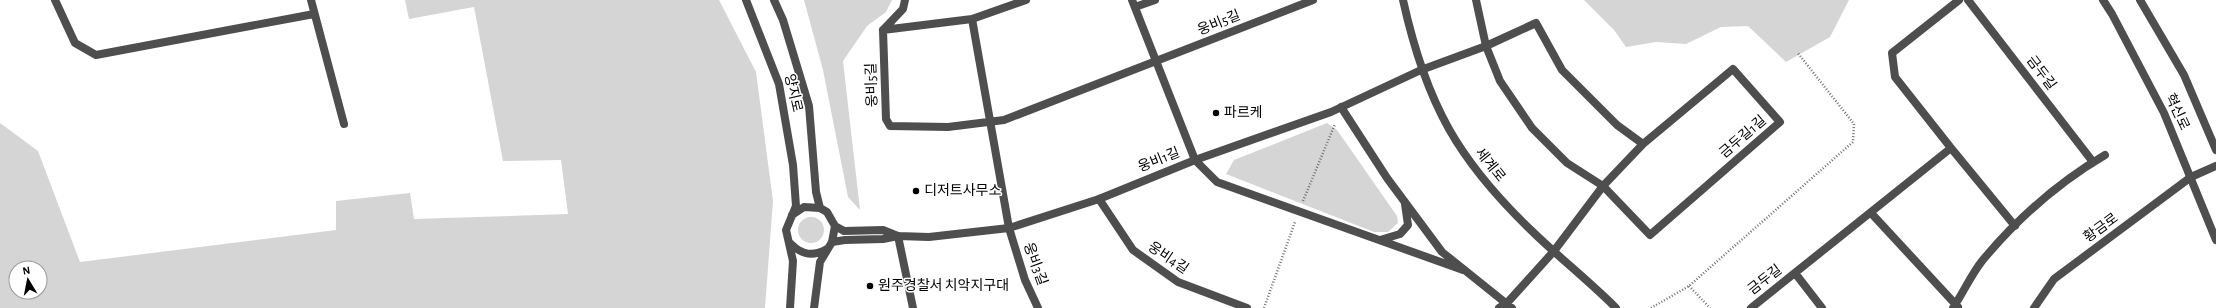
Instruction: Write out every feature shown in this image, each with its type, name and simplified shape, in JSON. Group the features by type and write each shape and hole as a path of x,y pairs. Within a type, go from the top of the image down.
{"street":[{"path":"55,0 75,43 96,55 314,14"},
{"path":"311,0 344,124"},
{"name":"양지로","path":"746,0 779,84 793,165 796,206 792,216"},
{"name":"양지로","path":"774,0 782,20 809,106 816,192 820,208"},
{"path":"883,30 903,9 906,0"},
{"path":"883,30 972,19 1026,0"},
{"path":"1155,0 1134,4 1158,61 1195,160 1217,182 1462,270"},
{"name":"웅비5길","path":"883,30 886,119 890,126 948,127 991,123 1158,61 1313,0"},
{"name":"세계로","path":"1403,0 1412,39 1436,106 1465,156 1509,208 1616,308"},
{"name":"금두길1길","path":"1476,0 1486,46 1500,81 1532,128 1567,163 1603,186 1650,235 1780,122 1733,69 1643,144 1603,186 1554,251 1510,305"},
{"path":"1959,0 1892,53 1895,78 2015,226"},
{"name":"금두길","path":"1968,0 2093,162"},
{"name":"혁신로","path":"2103,0 2112,14 2164,113 2216,240"},
{"name":"혁신로","path":"2140,0 2184,74 2216,150"},
{"path":"972,19 1009,228"},
{"path":"1422,70 1486,46 1536,23 1562,70 1618,125 1643,144"},
{"name":"웅비1길","path":"898,236 929,237 1009,228 1099,199 1195,160 1341,107 1422,70"},
{"path":"1341,107 1387,178 1442,252 1462,270 1510,305"},
{"name":"금두길","path":"1751,308 1871,214 1951,148"},
{"path":"1871,214 1956,307 1981,262 2015,226 2082,169 2105,155"},
{"name":"황금로","path":"2034,308 2054,279 2191,176 2216,166"},
{"name":"웅비4길","path":"1099,199 1133,250 1178,282 1247,308"},
{"path":"1380,240 1400,234 1408,225 1404,201"},
{"path":"790,308 793,261 791,244 786,230 792,216 804,207 820,208 827,212 835,226 844,231 883,230 898,236"},
{"path":"814,308 820,262 829,246 835,226"},
{"name":"웅비3길","path":"1009,228 1025,280 1038,308"},
{"path":"791,244 796,250 807,254 820,253 829,246 845,240 883,239 898,236"},
{"path":"898,236 913,308"},
{"name":"금두길","path":"1795,273 1822,308"},
{"path":"1499,308 1510,305"}],"path":[{"path":"1651,308 1689,286 1853,142 1854,124 1797,52"},
{"path":"1689,286 1710,308"}],"shaded area":[{"path":"405,0 719,0 756,72 773,201 765,308 0,308 0,123 38,151 80,262 336,230 336,201 410,193 414,219 568,214 561,160 503,161 474,7 409,19"},
{"path":"804,0 892,0 886,12 867,26 843,61 860,210 848,197 823,70"},
{"path":"1584,0 1849,0 1830,37 1786,62 1748,26 1721,27 1686,44 1656,42 1626,47 1614,30"},
{"path":"1327,123 1337,130 1397,216 1398,223 1388,232 1374,232 1226,174 1234,160"},
{"path":"811,217 820,221 824,230 820,239 811,243 802,239 798,230 802,221"}],"place":[{"name":"파르케","path":"1216,113"},
{"name":"디저트사무소","path":"916,191"},
{"name":"원주경찰서 치악지구대","path":"870,286"}]}
